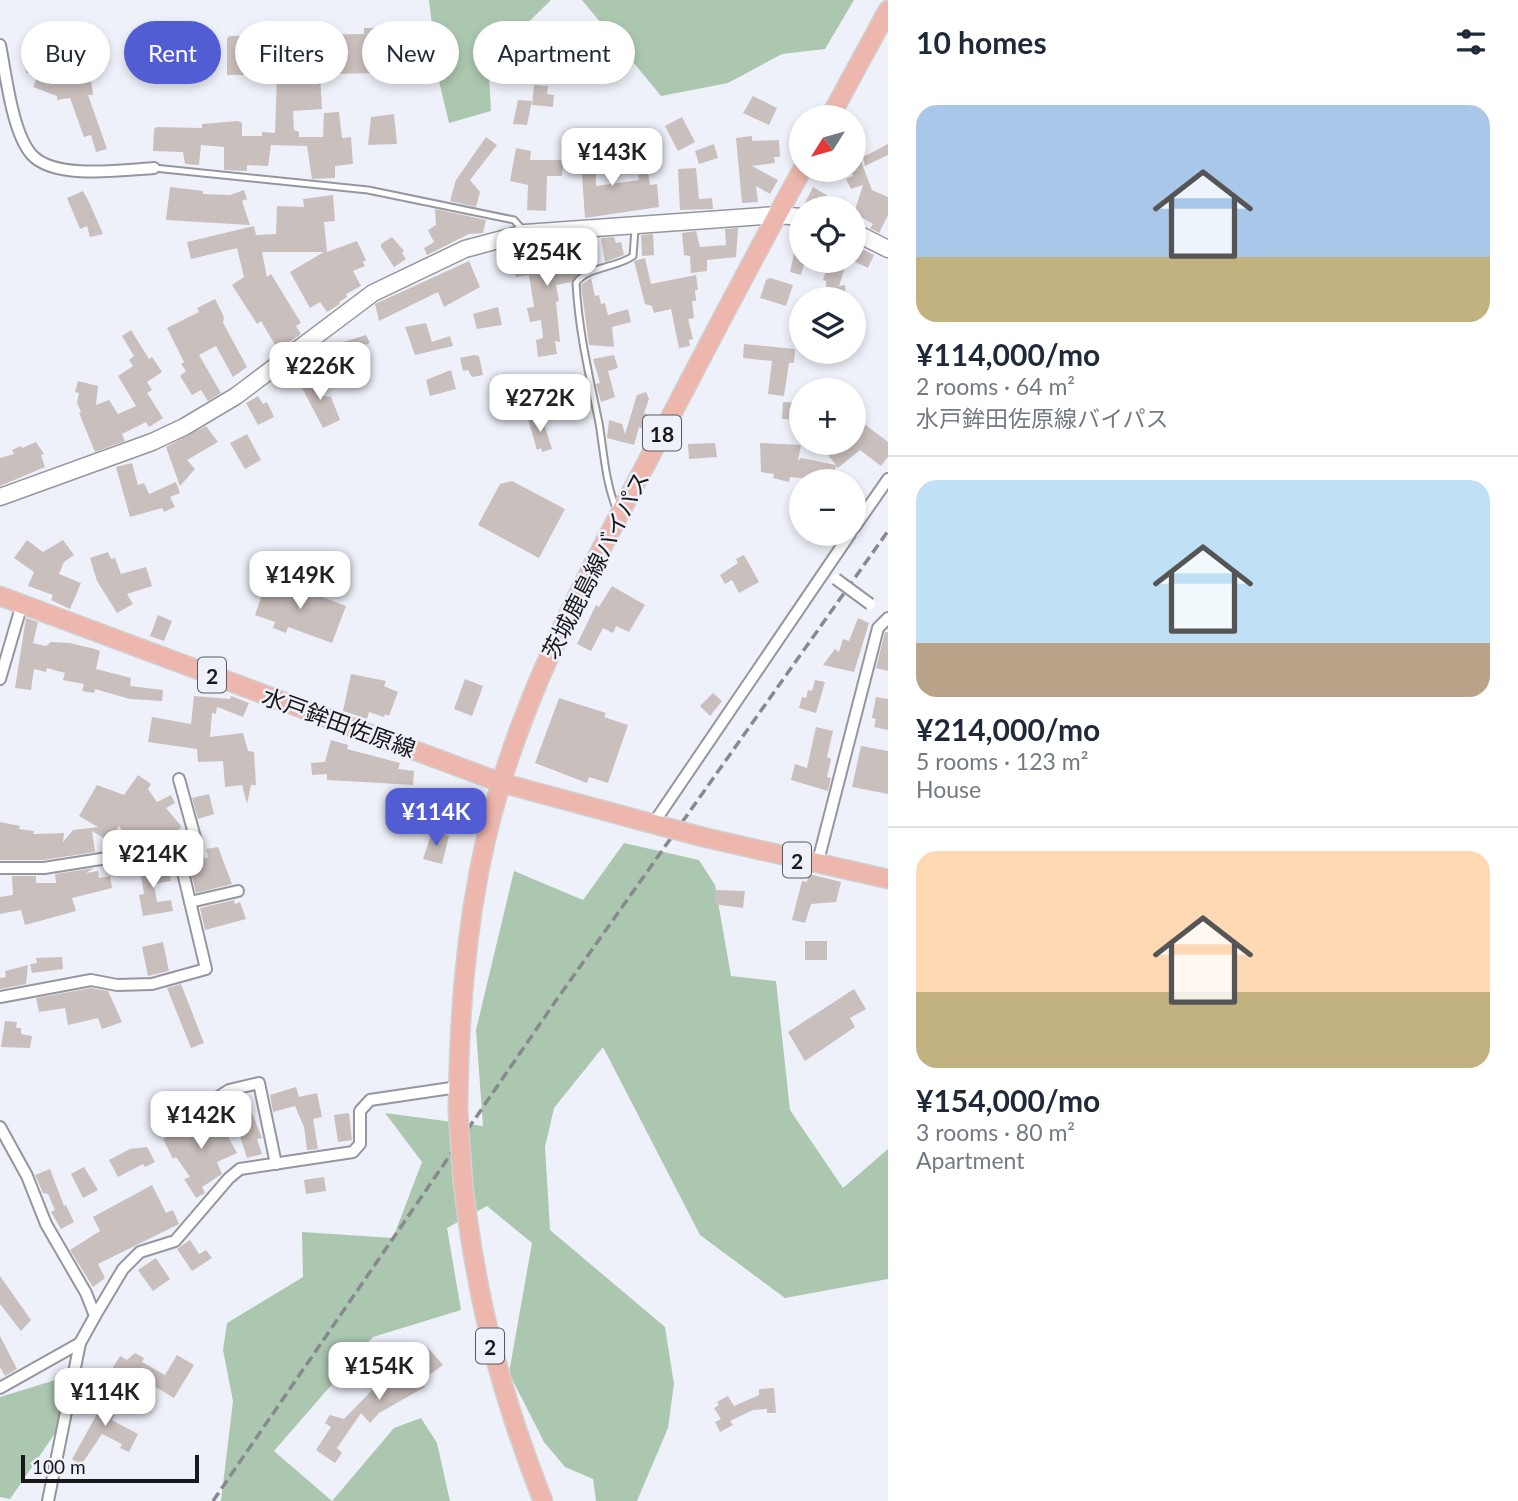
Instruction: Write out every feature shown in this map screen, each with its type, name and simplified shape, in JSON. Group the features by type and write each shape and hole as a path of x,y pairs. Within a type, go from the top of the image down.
{"main road":[{"path":"837,105 888,10"},
{"name":"茨城鹿島線バイパス","path":"502,782 542,668 619,515 795,182"},
{"name":"水戸鉾田佐原線","path":"0,596 502,782 707,838 888,879"},
{"name":"2","path":"502,782 475,897 460,1021 458,1111 471,1257 497,1374 543,1501"}],"street":[{"path":"0,45 16,120 29,152 37,159 48,165 92,172 154,168"},
{"path":"0,497 152,442 184,427 236,396 373,293 465,248 525,233 789,216"},
{"path":"866,238 888,249"},
{"path":"866,511 888,479"},
{"path":"657,825 842,546"},
{"path":"817,865 877,628 887,618 824,572"},
{"path":"0,680 22,604"},
{"path":"0,868 44,868 177,848 195,841 179,779"},
{"path":"0,997 91,980 117,985 152,984 206,969 177,848"},
{"path":"190,902 238,891"},
{"path":"189,1116 229,1090 259,1083 276,1164"},
{"path":"48,1501 80,1343 122,1269 140,1252 175,1241 229,1178 240,1169 353,1152 360,1144 360,1111 370,1100 458,1087"},
{"path":"0,1127 27,1176 46,1224 86,1293 95,1316"},
{"path":"0,1388 80,1343"}],"lane":[{"path":"154,168 368,190 514,220 525,233"},
{"path":"619,515 606,483 599,425 579,333 576,283 584,274 624,263 633,256 634,225"}],"green space":[{"path":"429,0 551,0 530,21 473,21 473,84 489,84 491,111 449,123 440,84 459,84 459,21 431,21"},
{"path":"582,0 854,0 825,49 782,54 728,83 661,96 635,64 635,21 599,21"},
{"path":"624,843 699,860 715,885 731,976 776,981 790,1110 843,1188 888,1149 888,1279 785,1298 700,1235 603,1047 554,1108 545,1147 550,1230 665,1327 674,1384 668,1428 637,1501 596,1501 593,1479 565,1467 544,1442 509,1373 532,1243 487,1206 447,1228 461,1310 373,1337 274,1451 332,1501 221,1501 233,1401 223,1350 227,1323 303,1277 302,1232 393,1238 422,1162 385,1113 483,1126 476,1030 514,871 583,900"},
{"path":"65,1377 58,1429 10,1499 0,1497 0,1397"},
{"path":"421,1418 437,1443 450,1501 332,1501 394,1428"}],"building":[{"path":"348,34 362,34 362,73 348,74"},
{"path":"235,36 235,75 227,75 227,38"},
{"path":"34,84 92,84 93,95 88,95 107,149 96,152 91,135 84,137 70,98 57,100 57,96 33,87"},
{"path":"277,84 321,84 322,109 293,111 294,130 299,132 299,137 323,137 324,113 339,112 342,138 351,137 353,164 335,166 335,178 312,179 307,146 271,145 268,166 247,165 247,171 224,170 224,147 201,145 199,165 185,164 183,152 153,151 154,129 157,127 202,128 202,124 238,121 242,123 242,136 262,136 262,132 275,133"},
{"path":"534,85 548,86 547,94 554,95 553,107 532,105"},
{"path":"753,96 777,108 769,125 743,113"},
{"path":"518,100 532,101 527,125 513,124"},
{"path":"394,114 397,144 368,145 371,117"},
{"path":"682,117 695,142 678,151 665,126"},
{"path":"589,130 595,153 596,186 639,180 638,175 648,173 650,185 657,184 659,207 585,218 579,132"},
{"path":"752,136 752,141 779,140 780,157 774,157 775,163 752,166 778,180 770,194 756,186 758,202 742,203 736,138"},
{"path":"486,137 497,145 470,180 480,192 476,207 450,201 456,180"},
{"path":"714,144 718,158 699,164 695,151"},
{"path":"888,144 888,155 866,166 866,155"},
{"path":"516,148 531,151 530,160 563,160 562,176 547,176 546,211 527,210 528,185 510,181"},
{"path":"696,168 699,199 712,198 713,209 680,210 678,169"},
{"path":"866,174 872,190 888,197 888,215 879,233 870,228 873,224 866,220 866,196 859,196 863,185 851,189 848,182 866,182"},
{"path":"170,187 203,191 203,194 230,195 244,190 247,199 242,201 250,225 166,220"},
{"path":"813,187 828,196 808,196"},
{"path":"83,191 103,234 90,237 87,226 80,229 67,198"},
{"path":"333,195 335,221 324,222 327,252 357,241 366,260 363,262 365,266 353,271 361,286 346,294 347,297 339,302 340,304 327,312 320,302 310,308 290,272 324,252 262,252 267,277 271,274 301,323 296,326 301,334 278,350 261,321 257,324 232,285 244,277 237,248 191,259 187,242 254,226 256,235 276,234 277,206 304,207 303,199"},
{"path":"435,209 486,220 483,233 469,234 427,255 424,248 434,242 428,230 436,225"},
{"path":"738,228 736,257 707,260 707,271 691,273 690,256 684,255 682,233 696,231 700,247 726,245 725,229"},
{"path":"653,234 654,255 642,256 641,235"},
{"path":"392,237 404,251 402,253 406,259 394,267 381,247 381,244"},
{"path":"614,237 616,243 621,242 624,255 605,262 601,238"},
{"path":"578,240 581,271 571,282 556,285 560,342 555,341 557,354 538,357 536,340 543,338 541,320 530,322 527,308 534,307 529,275 516,277 511,248 528,243 531,257 568,253 566,241"},
{"path":"866,251 874,255 868,268 866,267"},
{"path":"645,258 651,284 696,275 698,290 695,290 696,301 692,301 694,318 688,319 693,339 689,340 690,346 679,348 671,309 654,313 652,306 645,304 634,261"},
{"path":"469,261 480,287 444,307 438,292 379,321 375,304"},
{"path":"825,273 843,273 839,286 845,287 826,287 826,281 823,280"},
{"path":"591,278 595,296 599,295 601,304 605,303 608,315 628,309 631,322 612,327 614,347 589,345 581,285"},
{"path":"770,278 793,285 789,287 786,306 760,298 766,280"},
{"path":"215,299 224,317 223,323 247,367 233,377 216,346 199,355 221,393 208,401 201,390 192,395 180,376 186,371 181,364 184,362 167,328 199,312 197,308"},
{"path":"498,307 502,325 477,329 473,314"},
{"path":"426,323 432,342 450,336 453,346 415,355 405,327"},
{"path":"131,330 149,359 152,357 162,372 147,382 152,390 147,393 163,418 149,427 146,422 122,434 125,441 95,452 79,413 79,393 75,392 78,381 98,386 96,405 109,400 118,414 136,406 118,376 133,366 129,360 134,356 122,336"},
{"path":"366,335 370,343 340,356 341,363 326,369 318,350"},
{"path":"744,344 789,348 784,396 768,394 772,361 743,358"},
{"path":"614,355 618,368 608,371 615,397 601,402 596,384 600,383 593,359"},
{"path":"479,356 483,375 472,377 468,370 463,371 460,358"},
{"path":"451,370 456,389 430,396 426,380"},
{"path":"313,374 323,396 331,397 340,420 323,428 298,380"},
{"path":"646,392 649,399 644,413 650,415 645,429 639,427 634,445 607,438 609,420 622,424 625,434 637,395"},
{"path":"258,396 263,404 267,402 274,417 258,425 246,403"},
{"path":"783,402 789,402 789,419 782,419"},
{"path":"541,415 552,449 542,452 541,448 537,450 528,419"},
{"path":"866,425 888,442 888,457 881,466 866,455"},
{"path":"206,426 218,442 187,460 195,469 180,486 166,447"},
{"path":"247,434 261,460 245,469 230,443"},
{"path":"36,442 44,454 41,455 45,467 0,486 0,458 14,454 12,450 21,446 22,448"},
{"path":"715,443 717,457 689,459 688,444"},
{"path":"760,443 789,444 789,455 799,455 798,461 801,458 836,465 828,455 854,455 835,469 789,469 789,482 773,478 774,474 761,472"},
{"path":"132,463 138,485 144,483 149,494 176,482 180,493 170,497 175,507 164,512 162,508 130,517 116,467"},
{"path":"512,481 565,509 539,558 478,525 500,484"},
{"path":"27,540 43,552 63,540 74,555 64,562 59,574 81,583 70,609 51,600 53,595 28,586 34,572 14,558"},
{"path":"108,552 111,559 115,558 121,574 146,567 152,586 127,594 133,604 117,613 97,581 90,558"},
{"path":"744,555 759,582 739,593 732,580 725,584 720,575 738,563 736,559"},
{"path":"268,577 346,606 332,643 288,627 286,633 273,628 275,622 255,615"},
{"path":"612,586 645,605 629,632 616,626 613,633 603,628 591,651 577,644 596,605 599,607"},
{"path":"158,615 172,621 164,641 150,636"},
{"path":"26,618 38,622 33,643 46,646 51,642 70,643 100,651 96,669 131,678 130,686 163,690 162,701 130,699 95,689 94,693 82,691 84,684 63,680 65,673 47,668 46,672 34,669 31,690 15,688"},
{"path":"858,618 869,623 854,672 823,665 835,649 839,652 843,639 849,641"},
{"path":"885,632 888,632 888,671 876,668"},
{"path":"351,674 386,681 384,686 398,692 389,716 369,712 367,719 343,711"},
{"path":"465,679 483,686 472,716 454,709"},
{"path":"815,680 825,682 816,713 799,708 802,697 806,698 808,690 812,691"},
{"path":"713,693 722,701 710,716 700,706"},
{"path":"194,696 230,699 231,696 249,703 243,717 217,707 216,714 212,713 210,737 243,733 248,751 254,752 256,785 251,785 247,804 242,785 225,787 223,761 198,762 197,749 148,742 152,717 191,724"},
{"path":"876,697 888,699 888,730 874,727 876,719 872,718"},
{"path":"559,698 606,713 604,717 628,725 608,783 589,777 587,783 535,763"},
{"path":"816,727 833,731 827,757 831,759 827,777 831,778 828,791 791,780 795,764 807,768"},
{"path":"331,740 348,745 347,749 400,763 398,769 414,771 413,785 327,780 327,774 312,775 311,763 325,762"},
{"path":"861,746 888,751 888,794 852,787"},
{"path":"138,775 151,784 148,789 157,802 171,795 175,803 166,808 182,827 163,840 160,835 145,844 131,845 119,826 109,841 92,831 95,852 43,860 0,860 0,822 34,831 33,834 64,833 63,842 73,830 98,827 79,816 97,785 124,795"},
{"path":"209,794 214,814 198,819 192,798"},
{"path":"432,832 449,836 442,864 423,859"},
{"path":"218,847 232,884 196,893 186,852 201,850 205,859 208,857 206,849"},
{"path":"156,861 158,873 169,871 171,881 154,884 157,902 171,900 173,911 143,916 139,895 144,894 139,864"},
{"path":"94,868 86,873 98,871 99,878 110,876 112,888 72,898 76,911 25,925 21,910 0,914 0,897 13,895 12,876 36,876 36,883 56,883 55,874"},
{"path":"809,874 841,882 836,902 811,904 805,923 792,920 802,881 807,882"},
{"path":"716,890 745,891 743,908 714,904"},
{"path":"234,900 235,904 240,902 246,919 205,930 200,908"},
{"path":"805,941 827,941 827,960 805,960"},
{"path":"163,942 169,971 148,976 142,947"},
{"path":"62,957 63,969 32,973 30,964 37,963 36,958"},
{"path":"28,965 26,984 0,989 0,978 6,977 5,971"},
{"path":"181,984 204,1043 191,1048 167,988"},
{"path":"91,988 108,991 122,1022 102,1029 98,1018 68,1025 65,1008 39,1012 36,998"},
{"path":"854,989 866,1009 850,1018 855,1027 805,1061 788,1032"},
{"path":"5,1021 17,1022 16,1028 21,1028 21,1034 32,1036 30,1048 1,1047"},
{"path":"296,1087 299,1097 317,1093 322,1117 313,1119 318,1149 307,1150 304,1127 295,1106 273,1112 270,1095"},
{"path":"248,1103 262,1138 257,1139 262,1154 247,1158 231,1108"},
{"path":"214,1111 237,1153 217,1162 222,1174 202,1187 205,1193 196,1198 184,1179 190,1177 176,1157 173,1159 163,1139"},
{"path":"349,1113 352,1140 338,1142 334,1115"},
{"path":"147,1147 155,1162 145,1167 143,1164 118,1177 109,1160 130,1149"},
{"path":"84,1167 98,1190 83,1198 71,1174"},
{"path":"50,1169 64,1206 66,1205 74,1222 61,1229 51,1212 55,1210 48,1194 43,1193 35,1175"},
{"path":"324,1177 326,1191 306,1194 304,1180"},
{"path":"152,1185 166,1213 173,1210 179,1224 98,1264 105,1278 93,1287 70,1250 100,1231 93,1217"},
{"path":"190,1240 199,1254 206,1250 212,1258 192,1271 177,1249"},
{"path":"156,1258 170,1279 153,1291 138,1270"},
{"path":"0,1276 31,1320 21,1331 0,1304"},
{"path":"0,1336 17,1369 5,1376 0,1367"},
{"path":"428,1348 443,1365 421,1381 425,1387 379,1413 370,1423 361,1413 337,1448 342,1453 335,1463 316,1450 331,1427 325,1423 330,1415 344,1419 377,1385 386,1380 388,1384 420,1364 414,1356"},
{"path":"135,1353 144,1358 142,1362 165,1375 177,1355 194,1365 174,1398 149,1383 134,1410 120,1403 131,1380 112,1369 120,1356 127,1360"},
{"path":"104,1388 121,1396 112,1420 138,1434 129,1452 120,1448 122,1444 102,1434 81,1465 72,1459 101,1407 96,1405"},
{"path":"774,1388 776,1413 767,1413 767,1409 753,1410 730,1421 733,1425 720,1432 715,1422 721,1419 714,1408 719,1405 717,1402 728,1396 734,1406 759,1395 759,1389"}],"railway":[{"path":"213,1501 555,1002 888,531"}]}
